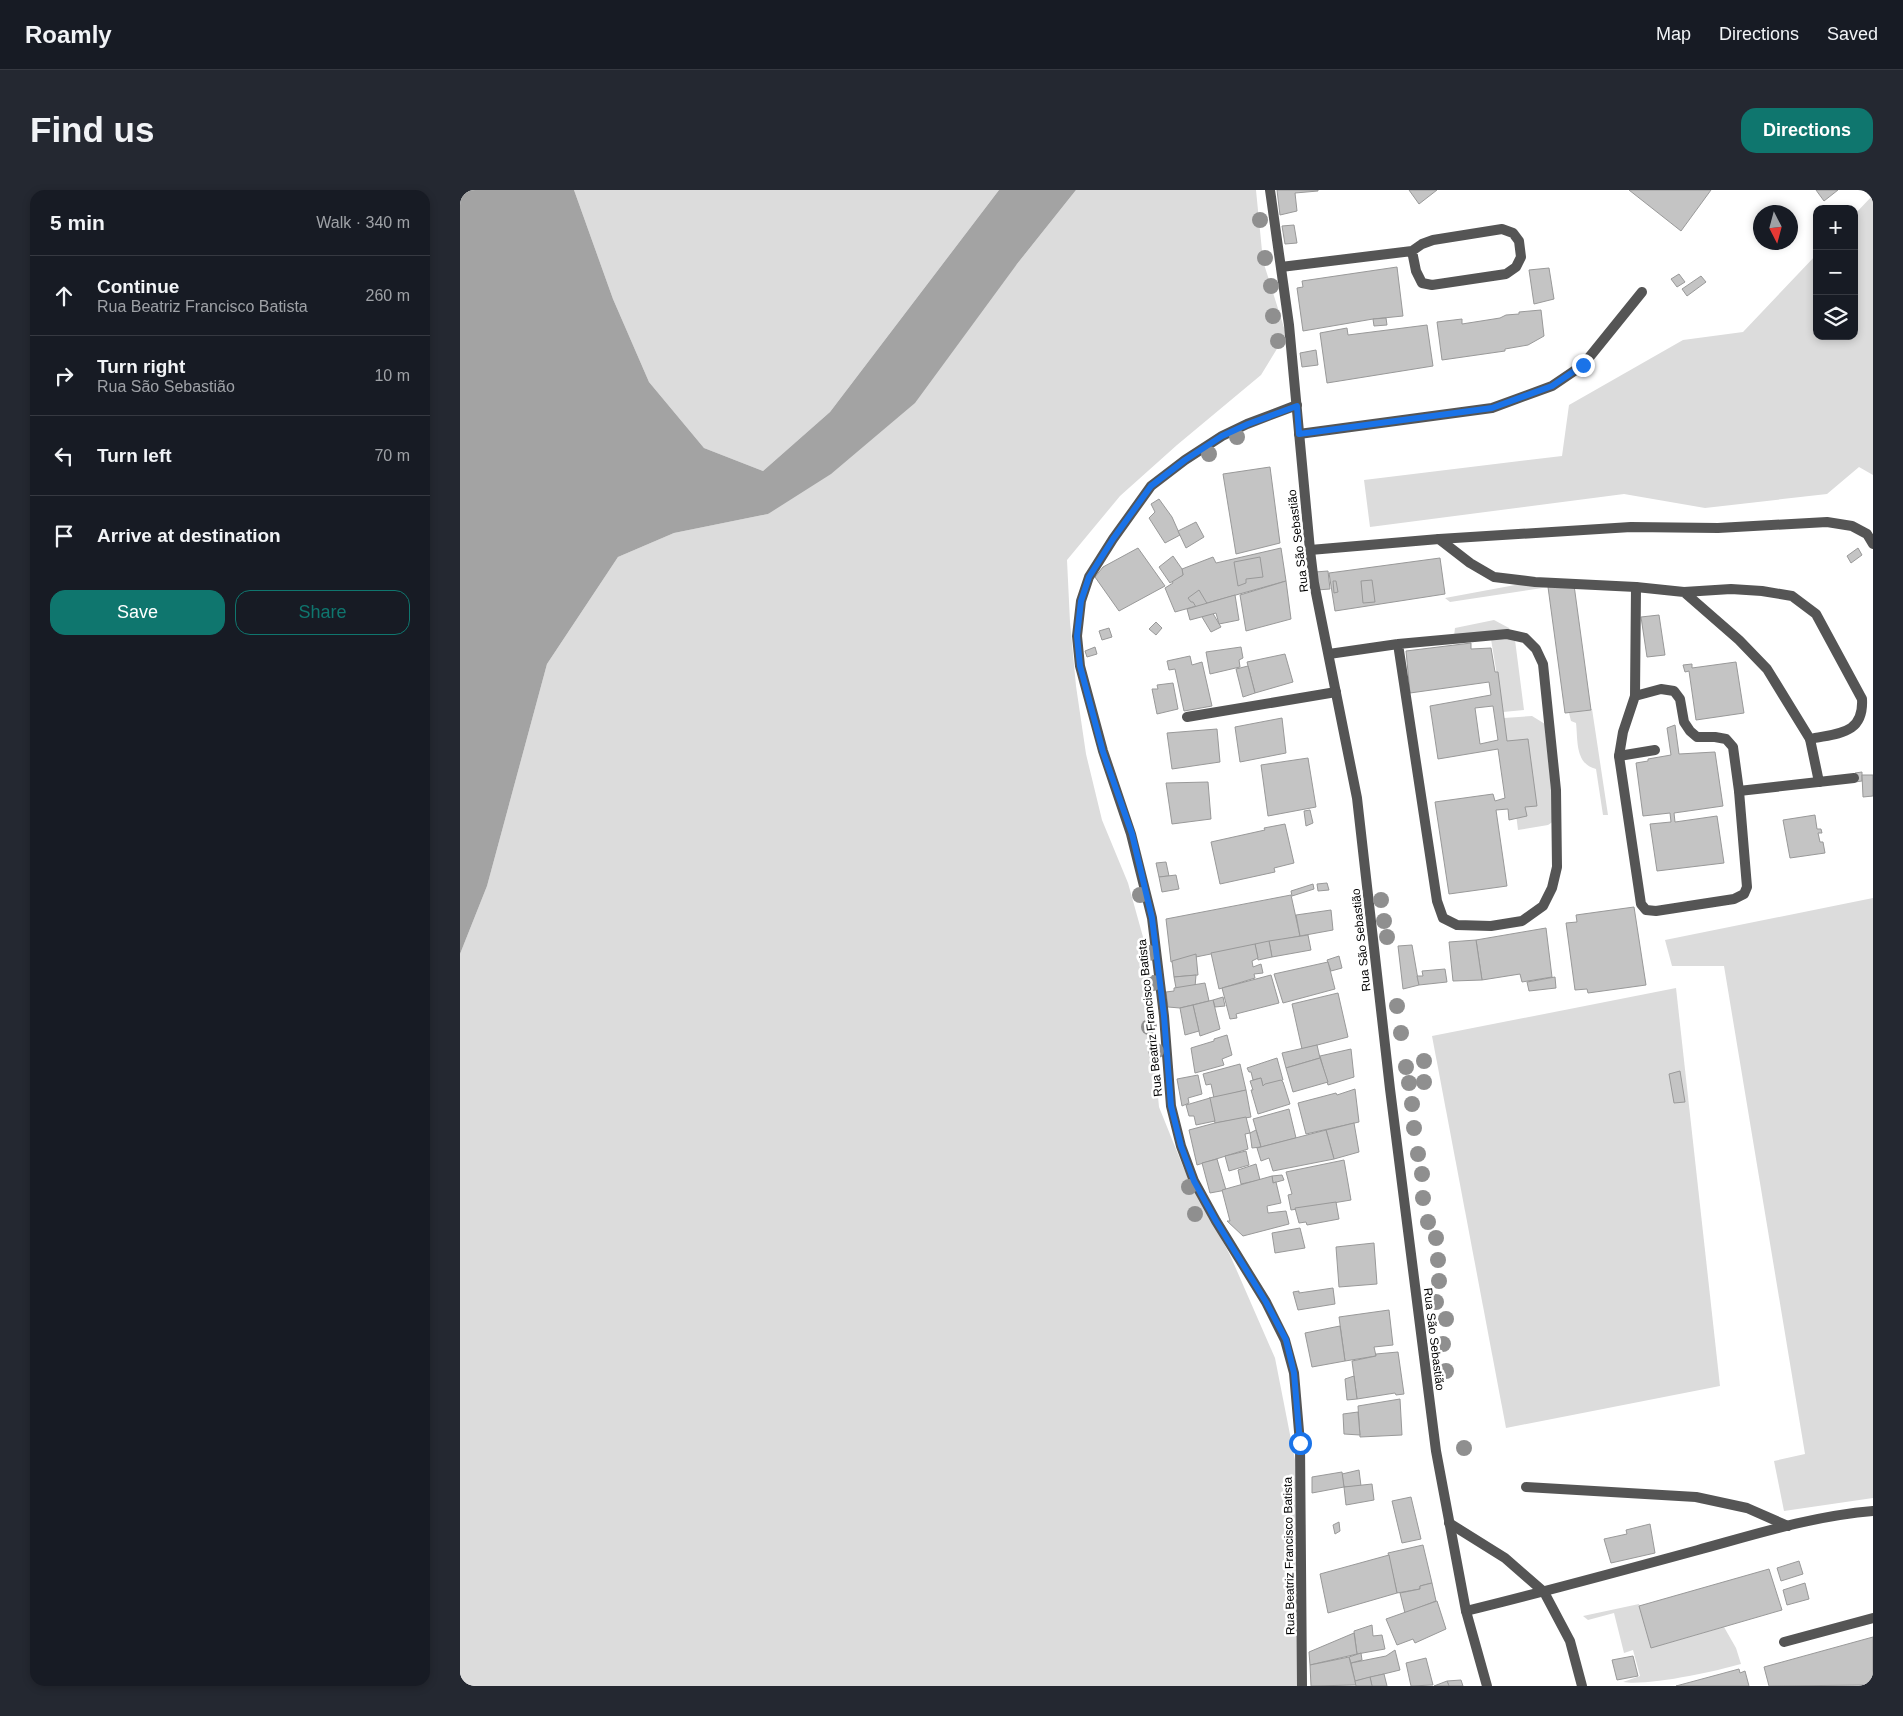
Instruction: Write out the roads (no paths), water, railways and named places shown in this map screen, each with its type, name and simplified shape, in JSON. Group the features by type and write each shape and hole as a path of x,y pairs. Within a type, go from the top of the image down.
{"street":[{"name":"Rua São Sebastião","path":"1270,190 1289,326 1310,550 1357,798 1390,1089 1436,1451 1466,1611 1487,1686"},
{"path":"1281,267 1412,251 1422,244 1433,240 1502,229 1513,233 1520,241 1521,257 1516,267 1506,274 1432,285 1422,283 1416,271 1412,251"},
{"path":"1299,434 1492,408 1552,386 1583,365 1642,292"},
{"name":"Rua Beatriz Francisco Batista","path":"1297,406 1222,436 1185,460 1151,486 1113,539 1089,577 1081,601 1077,636 1080,666 1103,752 1132,834 1152,918 1164,1016 1171,1106 1181,1146 1194,1181 1216,1221 1266,1302 1286,1340 1294,1373 1300,1443 1302,1686"},
{"path":"1310,550 1439,539 1632,527 1718,528 1827,522 1852,526 1866,534 1873,544"},
{"path":"1439,539 1470,564 1494,577 1535,582 1636,587 1684,592 1731,589 1792,596 1816,614 1862,699 1862,712 1850,730 1810,739"},
{"path":"1636,587 1636,696 1623,732 1619,756 1641,904 1646,910 1656,911 1734,899 1744,894 1747,886 1739,790 1733,747 1726,739 1698,737 1690,732 1684,722 1680,699 1674,692 1661,689 1636,696"},
{"path":"1684,592 1739,640 1767,669 1810,739 1819,782"},
{"path":"1329,654 1398,644 1507,634 1525,638 1536,649 1543,664 1556,790 1557,867 1552,888 1543,906 1522,921 1491,926 1457,925 1443,918 1437,901 1398,644"},
{"path":"1187,717 1336,692"},
{"path":"1619,756 1655,750"},
{"path":"1739,790 1854,778"},
{"path":"1526,1487 1696,1497 1747,1508 1788,1526"},
{"path":"1466,1611 1544,1592 1788,1526 1848,1513 1873,1511"},
{"path":"1449,1522 1505,1558 1544,1592 1570,1641 1582,1686"},
{"path":"1784,1642 1873,1618"}]}
